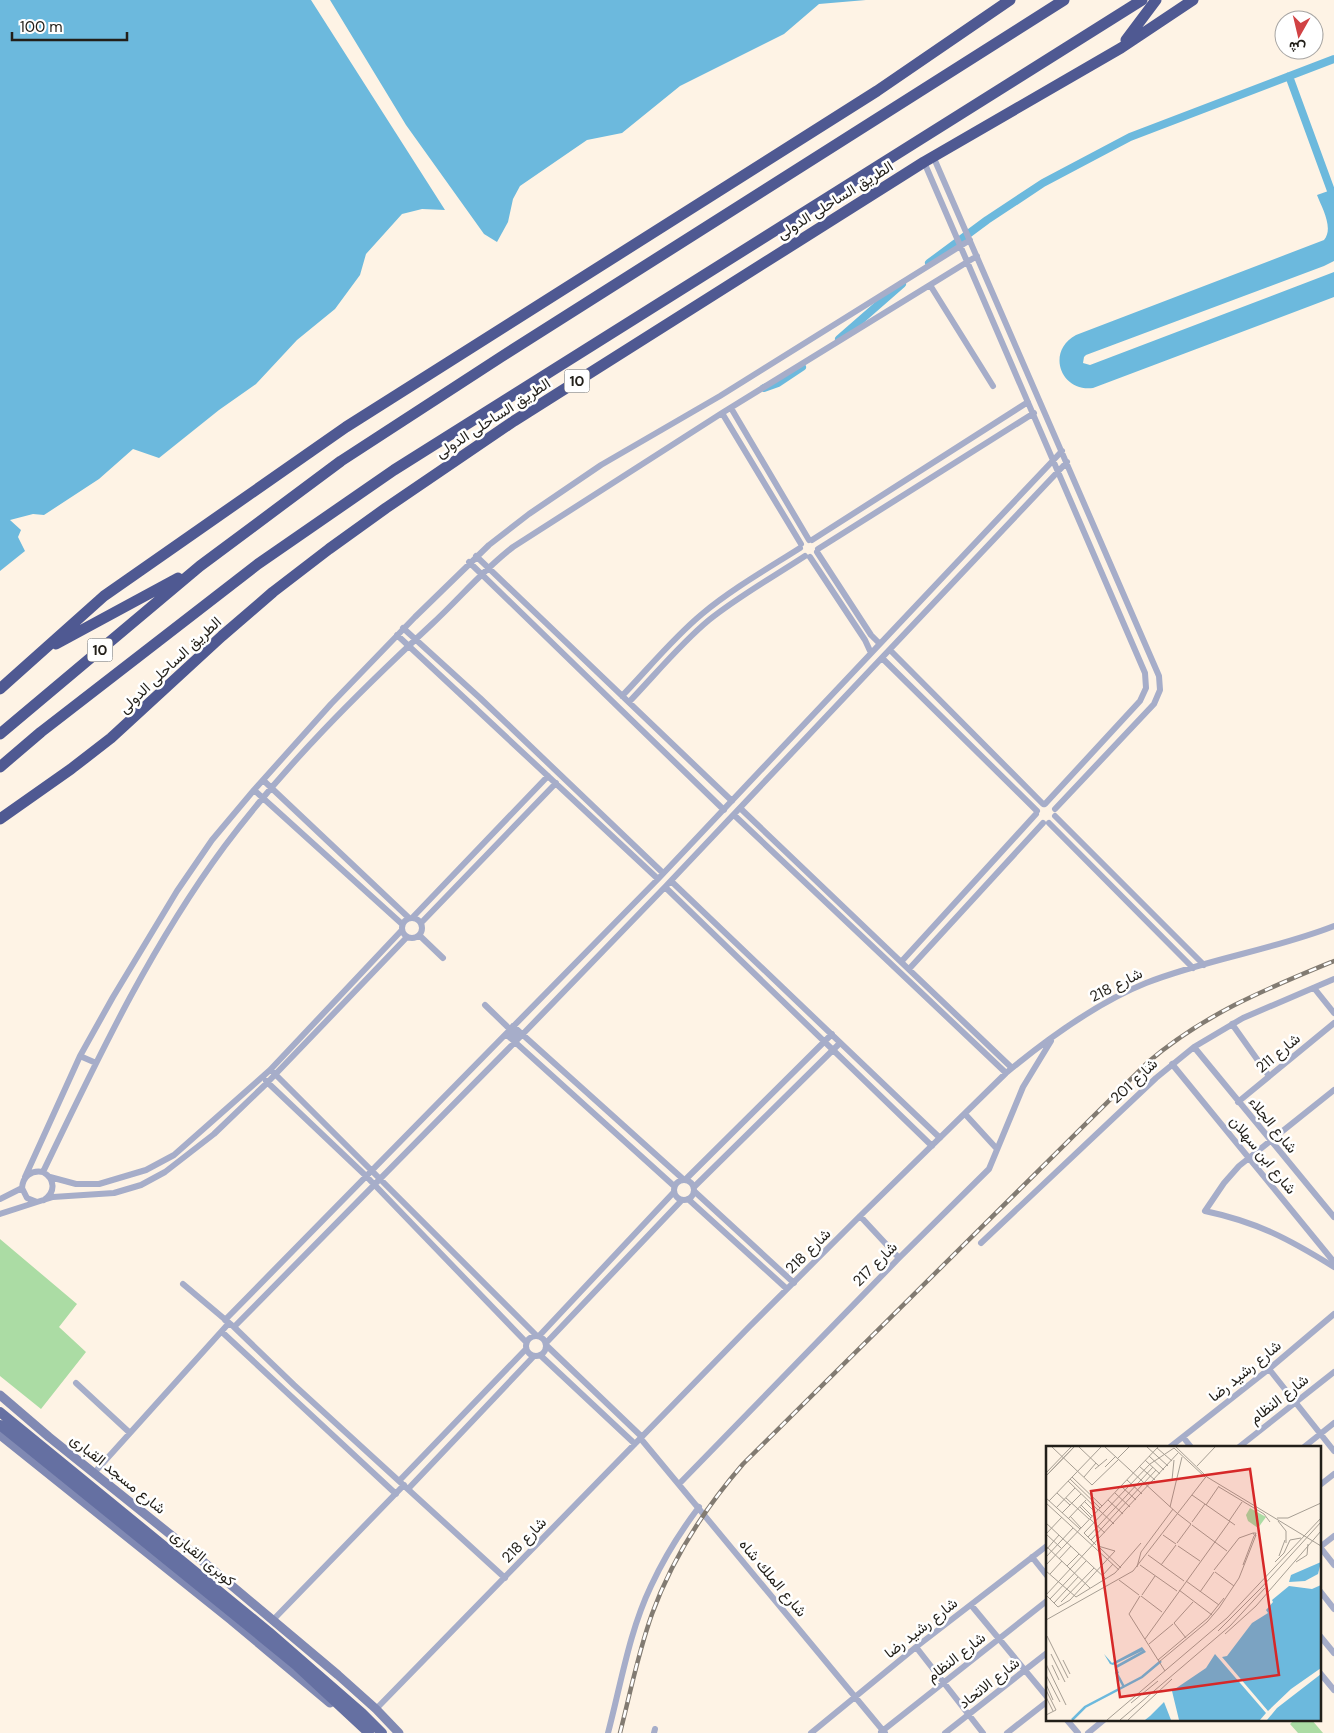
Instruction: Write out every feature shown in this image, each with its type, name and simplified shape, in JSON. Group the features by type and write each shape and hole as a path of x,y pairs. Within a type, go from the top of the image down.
{"highway":[{"name":"10","path":"0,689 46,650 77,619 104,596 346,427 877,91 1010,0"},
{"path":"1049,10 1059,0"},
{"name":"10","path":"0,734 200,566 349,456 500,357 1064,0"},
{"name":"الطريق الساحلى الدولى","path":"0,767 41,732 258,564 394,470 1142,0"},
{"path":"1121,48 1156,0"},
{"name":"الطريق الساحلى الدولى","path":"0,819 111,738 247,614 357,528 514,421 929,159 1121,48 1193,0"},
{"path":"46,650 200,566"}],"main road":[{"name":"كوبرى القبارى","path":"0,1412 269,1632 362,1713 382,1733"},
{"name":"كوبرى القبارى","path":"0,1425 241,1620 303,1672 369,1733"}],"street":[{"path":"908,969 1046,823 1053,820 1055,812 1154,704 1158,697 1161,683 1160,676 970,240 929,159"},
{"path":"901,962 1036,812 1140,701 1146,680 1145,673 1034,413 960,246 929,159"},
{"path":"548,776 402,927 272,1072 267,1083 214,1134 166,1172 149,1182 114,1193 61,1197 41,1201 27,1198 22,1188 25,1177 80,1056 177,891 212,840 254,790 331,704 397,635 469,562 515,523 601,466 720,396 970,240"},
{"path":"43,1172 130,996 184,907 224,848 270,788 317,736 408,645 433,623 488,567 513,547 722,413 977,256"},
{"path":"930,285 993,386"},
{"path":"622,696 685,630 702,614 728,595 810,540 1028,402"},
{"path":"731,408 810,540 816,544 817,551 871,635 880,644"},
{"path":"722,413 801,546 802,554 808,557 866,640 871,654"},
{"path":"629,702 692,636 732,603 808,557 1034,413"},
{"path":"94,1473 229,1323 366,1176 658,880 1062,451"},
{"path":"229,1323 380,1178 671,881 1067,462"},
{"path":"476,556 732,801"},
{"path":"469,562 724,810"},
{"path":"906,617 911,627"},
{"path":"404,628 664,873"},
{"path":"397,635 658,880"},
{"path":"890,650 1044,804 1052,806 1055,812 1204,965"},
{"path":"882,658 1036,812 1038,819 1046,823 1193,968"},
{"path":"263,780 411,918 421,923"},
{"path":"421,923 556,783"},
{"path":"254,790 402,927 407,937"},
{"path":"740,808 1012,1068"},
{"path":"734,815 1006,1073"},
{"path":"671,881 940,1138"},
{"path":"665,887 932,1146"},
{"path":"851,926 857,920"},
{"path":"407,937 414,938 419,935 422,930 421,923"},
{"name":"شارع 218","path":"376,1709 787,1289 1012,1068 1084,1016 1122,994 1144,984 1193,968 1302,938 1334,926"},
{"path":"419,935 443,958"},
{"path":"25,1177 31,1172 43,1172 76,1184 99,1184 156,1166 183,1149 261,1076 272,1072 407,937"},
{"name":"شارع 201","path":"981,1243 1172,1064 1194,1047 1242,1018 1334,979"},
{"path":"1314,988 1334,1013"},
{"path":"926,997 932,991"},
{"path":"784,1002 791,996"},
{"path":"485,1005 674,1189 677,1197 685,1199 787,1289"},
{"name":"شارع 211","path":"1238,1102 1334,1023"},
{"path":"1232,1024 1270,1076"},
{"path":"510,1030 684,1179 691,1182 694,1189 794,1282"},
{"path":"272,1621 396,1494 526,1350 526,1342 531,1336 538,1336 674,1189 677,1182 684,1179 832,1034"},
{"name":"شارع 217","path":"679,1484 899,1258 989,1169 1026,1081 1053,1038"},
{"path":"546,1344 694,1189 840,1043"},
{"name":"شارع الجلاء","path":"1194,1047 1334,1218"},
{"path":"80,1056 96,1063"},
{"name":"شارع ابن سهلان","path":"1172,1064 1334,1262"},
{"path":"272,1072 538,1336 543,1338 546,1344 545,1351 537,1355 404,1485"},
{"path":"261,1076 374,1184 526,1342"},
{"path":"1334,1090 1248,1157 1224,1183 1205,1211 1241,1220 1277,1234 1334,1267"},
{"path":"965,1114 997,1149"},
{"path":"0,1214 48,1198 53,1190 50,1176"},
{"path":"0,1199 22,1188"},
{"path":"860,1216 899,1258"},
{"path":"183,1284 229,1323 505,1578"},
{"name":"شارع رشيد رضا","path":"1171,1446 1269,1369 1334,1314"},
{"path":"222,1332 396,1494"},
{"name":"شارع الملك شاه","path":"546,1344 642,1438 883,1732"},
{"path":"526,1350 530,1354 537,1355 635,1444"},
{"path":"1269,1369 1334,1451"},
{"name":"شارع النظام","path":"1240,1446 1334,1372"},
{"path":"76,1383 130,1433"},
{"name":"شارع مسجد القبارى","path":"0,1395 49,1437 181,1542 376,1709 399,1733"},
{"path":"1305,1446 1334,1423"},
{"path":"0,1436 231,1620 318,1692 362,1733"},
{"path":"1183,1437 1190,1446"},
{"path":"1322,1483 1334,1474"},
{"path":"608,1733 639,1617 650,1587 664,1559 698,1508"},
{"path":"1322,1545 1334,1536"},
{"name":"شارع رشيد رضا","path":"811,1733 855,1696 1046,1546"},
{"path":"1322,1550 1334,1565"},
{"path":"1032,1557 1046,1574"},
{"path":"1322,1594 1334,1609"},
{"name":"شارع النظام","path":"883,1732 1046,1602"},
{"path":"971,1605 1046,1696"},
{"path":"1322,1638 1334,1653"},
{"path":"916,1648 983,1733"},
{"name":"شارع الاتحاد","path":"945,1733 1046,1654"},
{"path":"1322,1675 1334,1690"},
{"path":"1007,1733 1046,1701"},
{"path":"1067,1720 1078,1733"},
{"path":"1088,1733 1104,1720"}],"green space":[{"path":"0,1239 77,1304 59,1327 86,1352 41,1409 0,1376"},
{"path":"1294,1720 1312,1720 1323,1733 1298,1733 1290,1724"}],"water":[{"path":"0,0 311,0 445,210 422,209 402,214 366,254 360,275 335,309 297,340 256,384 219,410 159,458 133,449 99,479 44,515 33,514 10,520 21,530 18,537 25,551 0,571"},
{"path":"330,0 866,0 819,4 784,34 680,86 622,133 587,140 520,186 513,199 508,222 497,242 484,234 406,125"},
{"path":"1334,189 1334,261 1086,355 1083,363 1090,365 1334,272 1334,297 1093,388 1082,388 1072,384 1065,377 1059,360 1061,351 1067,342 1076,335 1324,240 1328,230 1324,212 1317,195"}],"waterway":[{"path":"929,263 987,220 1043,183 1130,137 1334,59"},
{"path":"1289,76 1334,199"},
{"path":"839,339 902,284"},
{"path":"764,388 778,383 802,367"}],"railway":[{"path":"620,1733 642,1644 669,1574 703,1516 743,1464 1147,1063 1191,1030 1236,1004 1334,961"}]}
